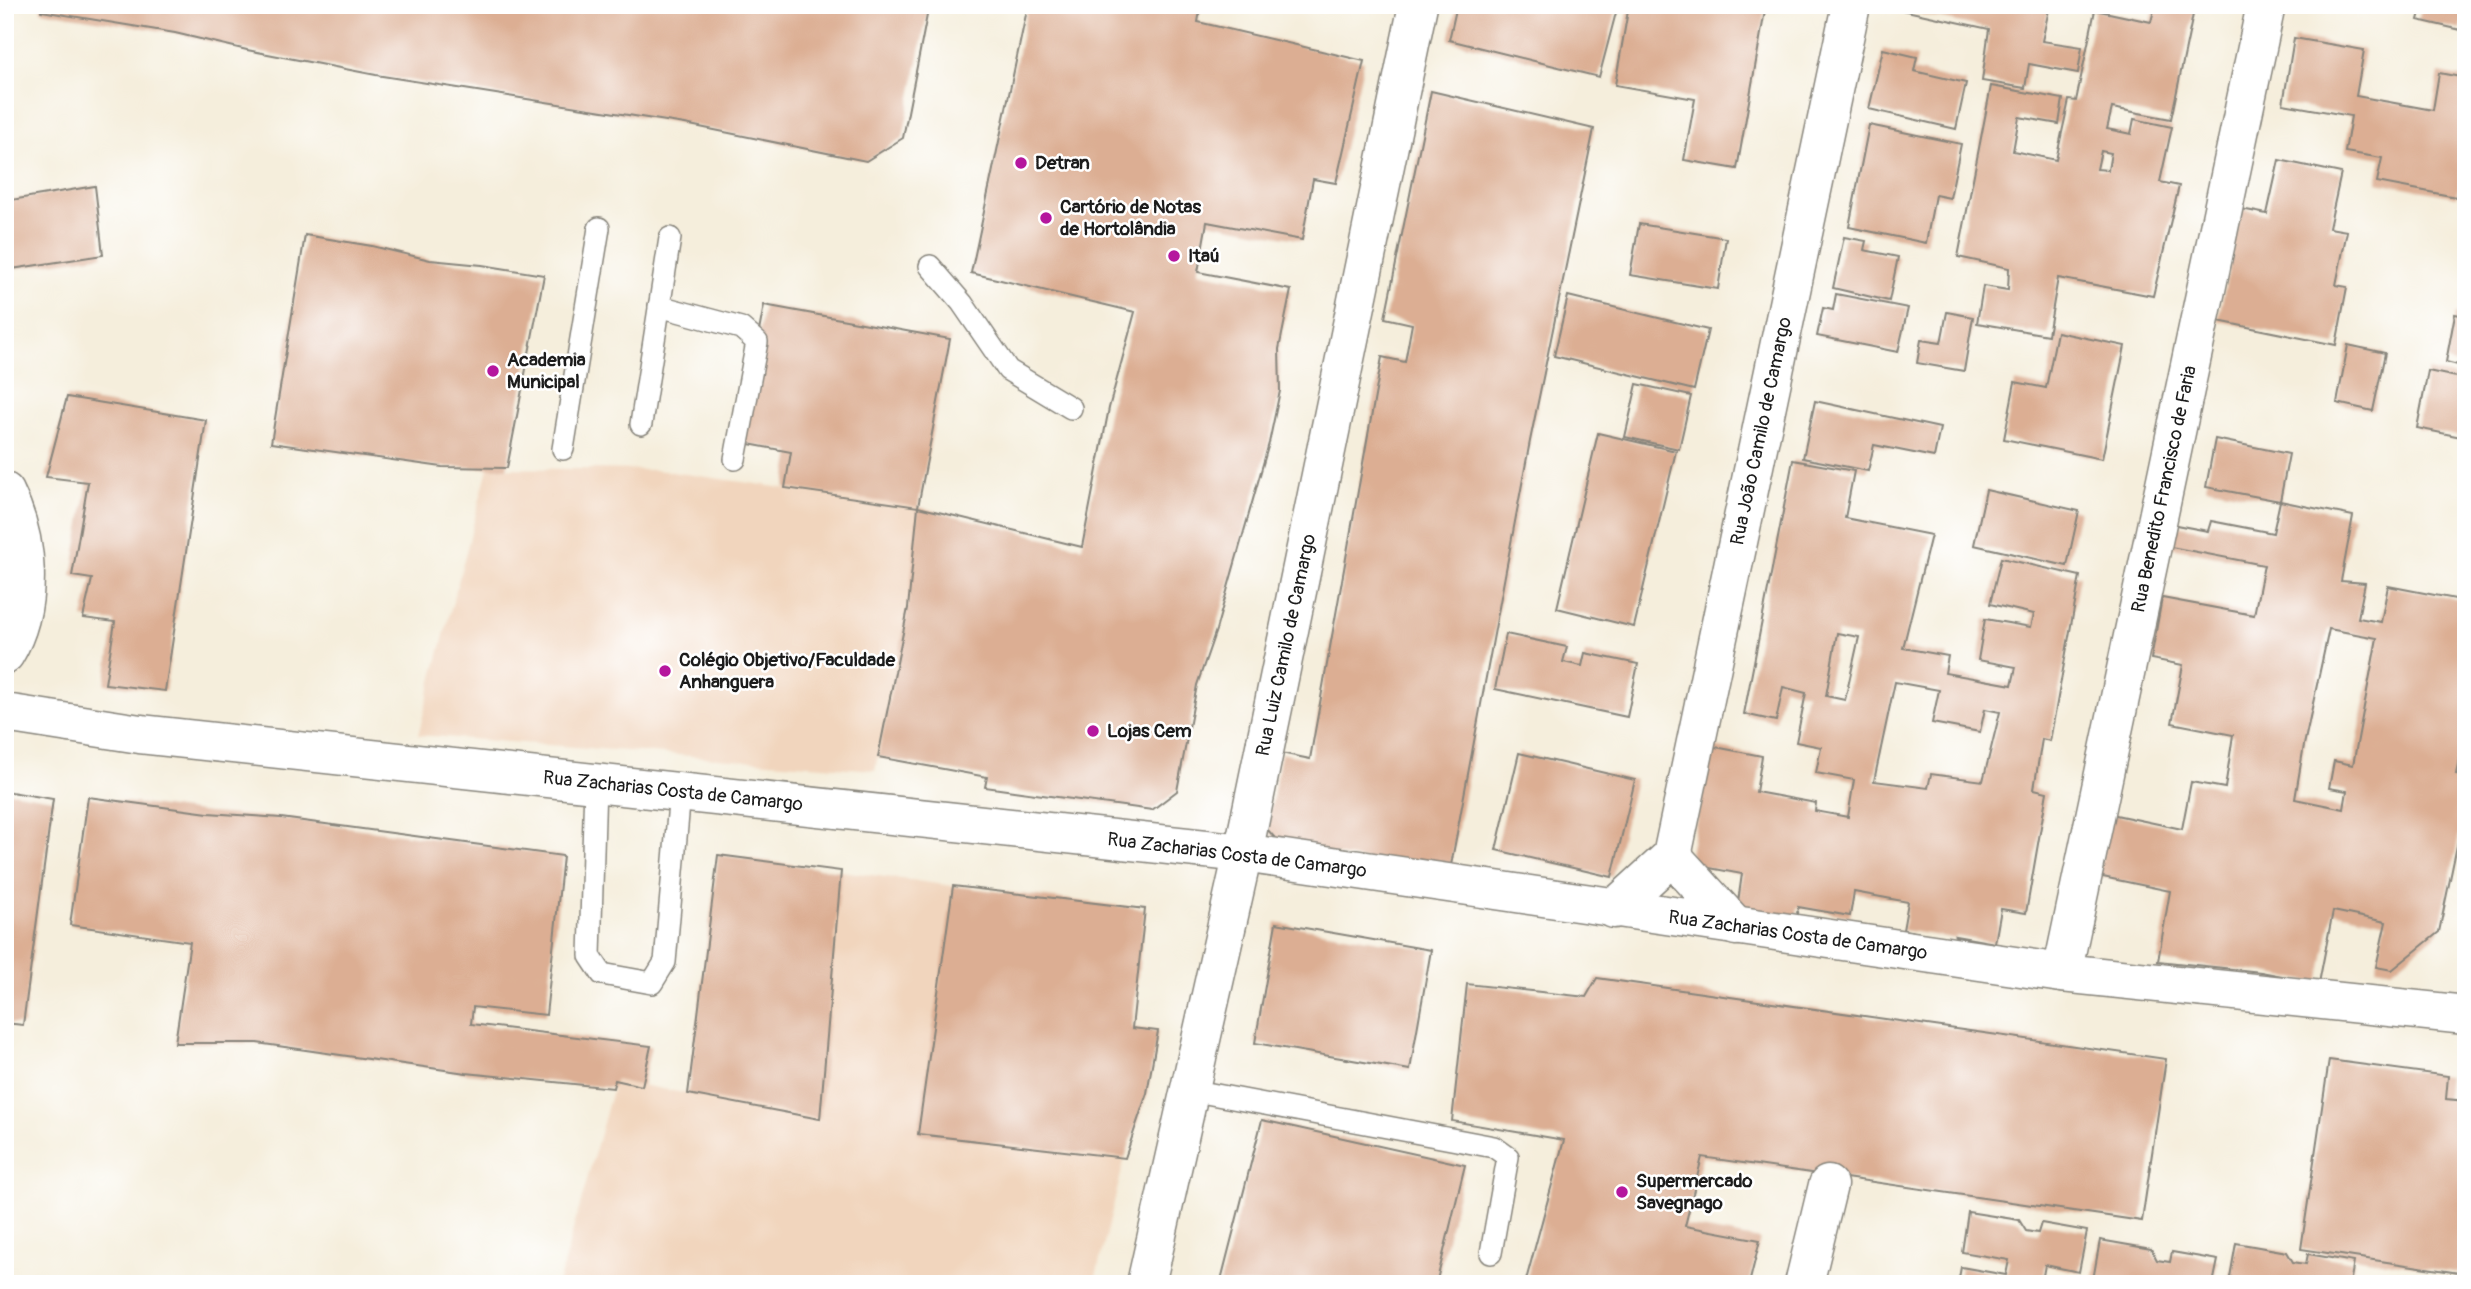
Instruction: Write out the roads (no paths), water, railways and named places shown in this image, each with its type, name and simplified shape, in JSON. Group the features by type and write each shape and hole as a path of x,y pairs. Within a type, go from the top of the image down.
{"main road":[{"name":"Rua Luiz Camilo de Camargo","path":"1146,1284 1243,853 1418,5"},
{"name":"Rua João Camilo de Camargo","path":"1672,856 1851,5"},
{"name":"Rua Benedito Francisco de Faria","path":"2063,974 2266,5"},
{"path":"5,492 16,513 25,561 22,609 5,654"},
{"name":"Rua Zacharias Costa de Camargo","path":"5,713 141,734 1243,853 2063,974 2466,1015"},
{"path":"1614,909 1672,856 1736,926"},
{"path":"1804,1284 1828,1185"}],"lane":[{"path":"563,449 599,228"},
{"path":"640,424 670,238"},
{"path":"930,266 962,303 1008,370 1071,408"},
{"path":"659,306 741,328 757,342 735,459"},
{"path":"595,783 590,956 602,974 652,983 665,962 680,792"},
{"path":"1190,1090 1494,1147 1508,1157 1491,1253"}],"place":[{"name":"Detran","path":"1021,163"},
{"name":"Cartório de Notas de Hortolândia","path":"1046,218"},
{"name":"Itaú","path":"1174,256"},
{"name":"Academia Municipal","path":"493,371"},
{"name":"Colégio Objetivo/Faculdade Anhanguera","path":"665,671"},
{"name":"Lojas Cem","path":"1093,731"},
{"name":"Supermercado Savegnago","path":"1622,1192"}]}
